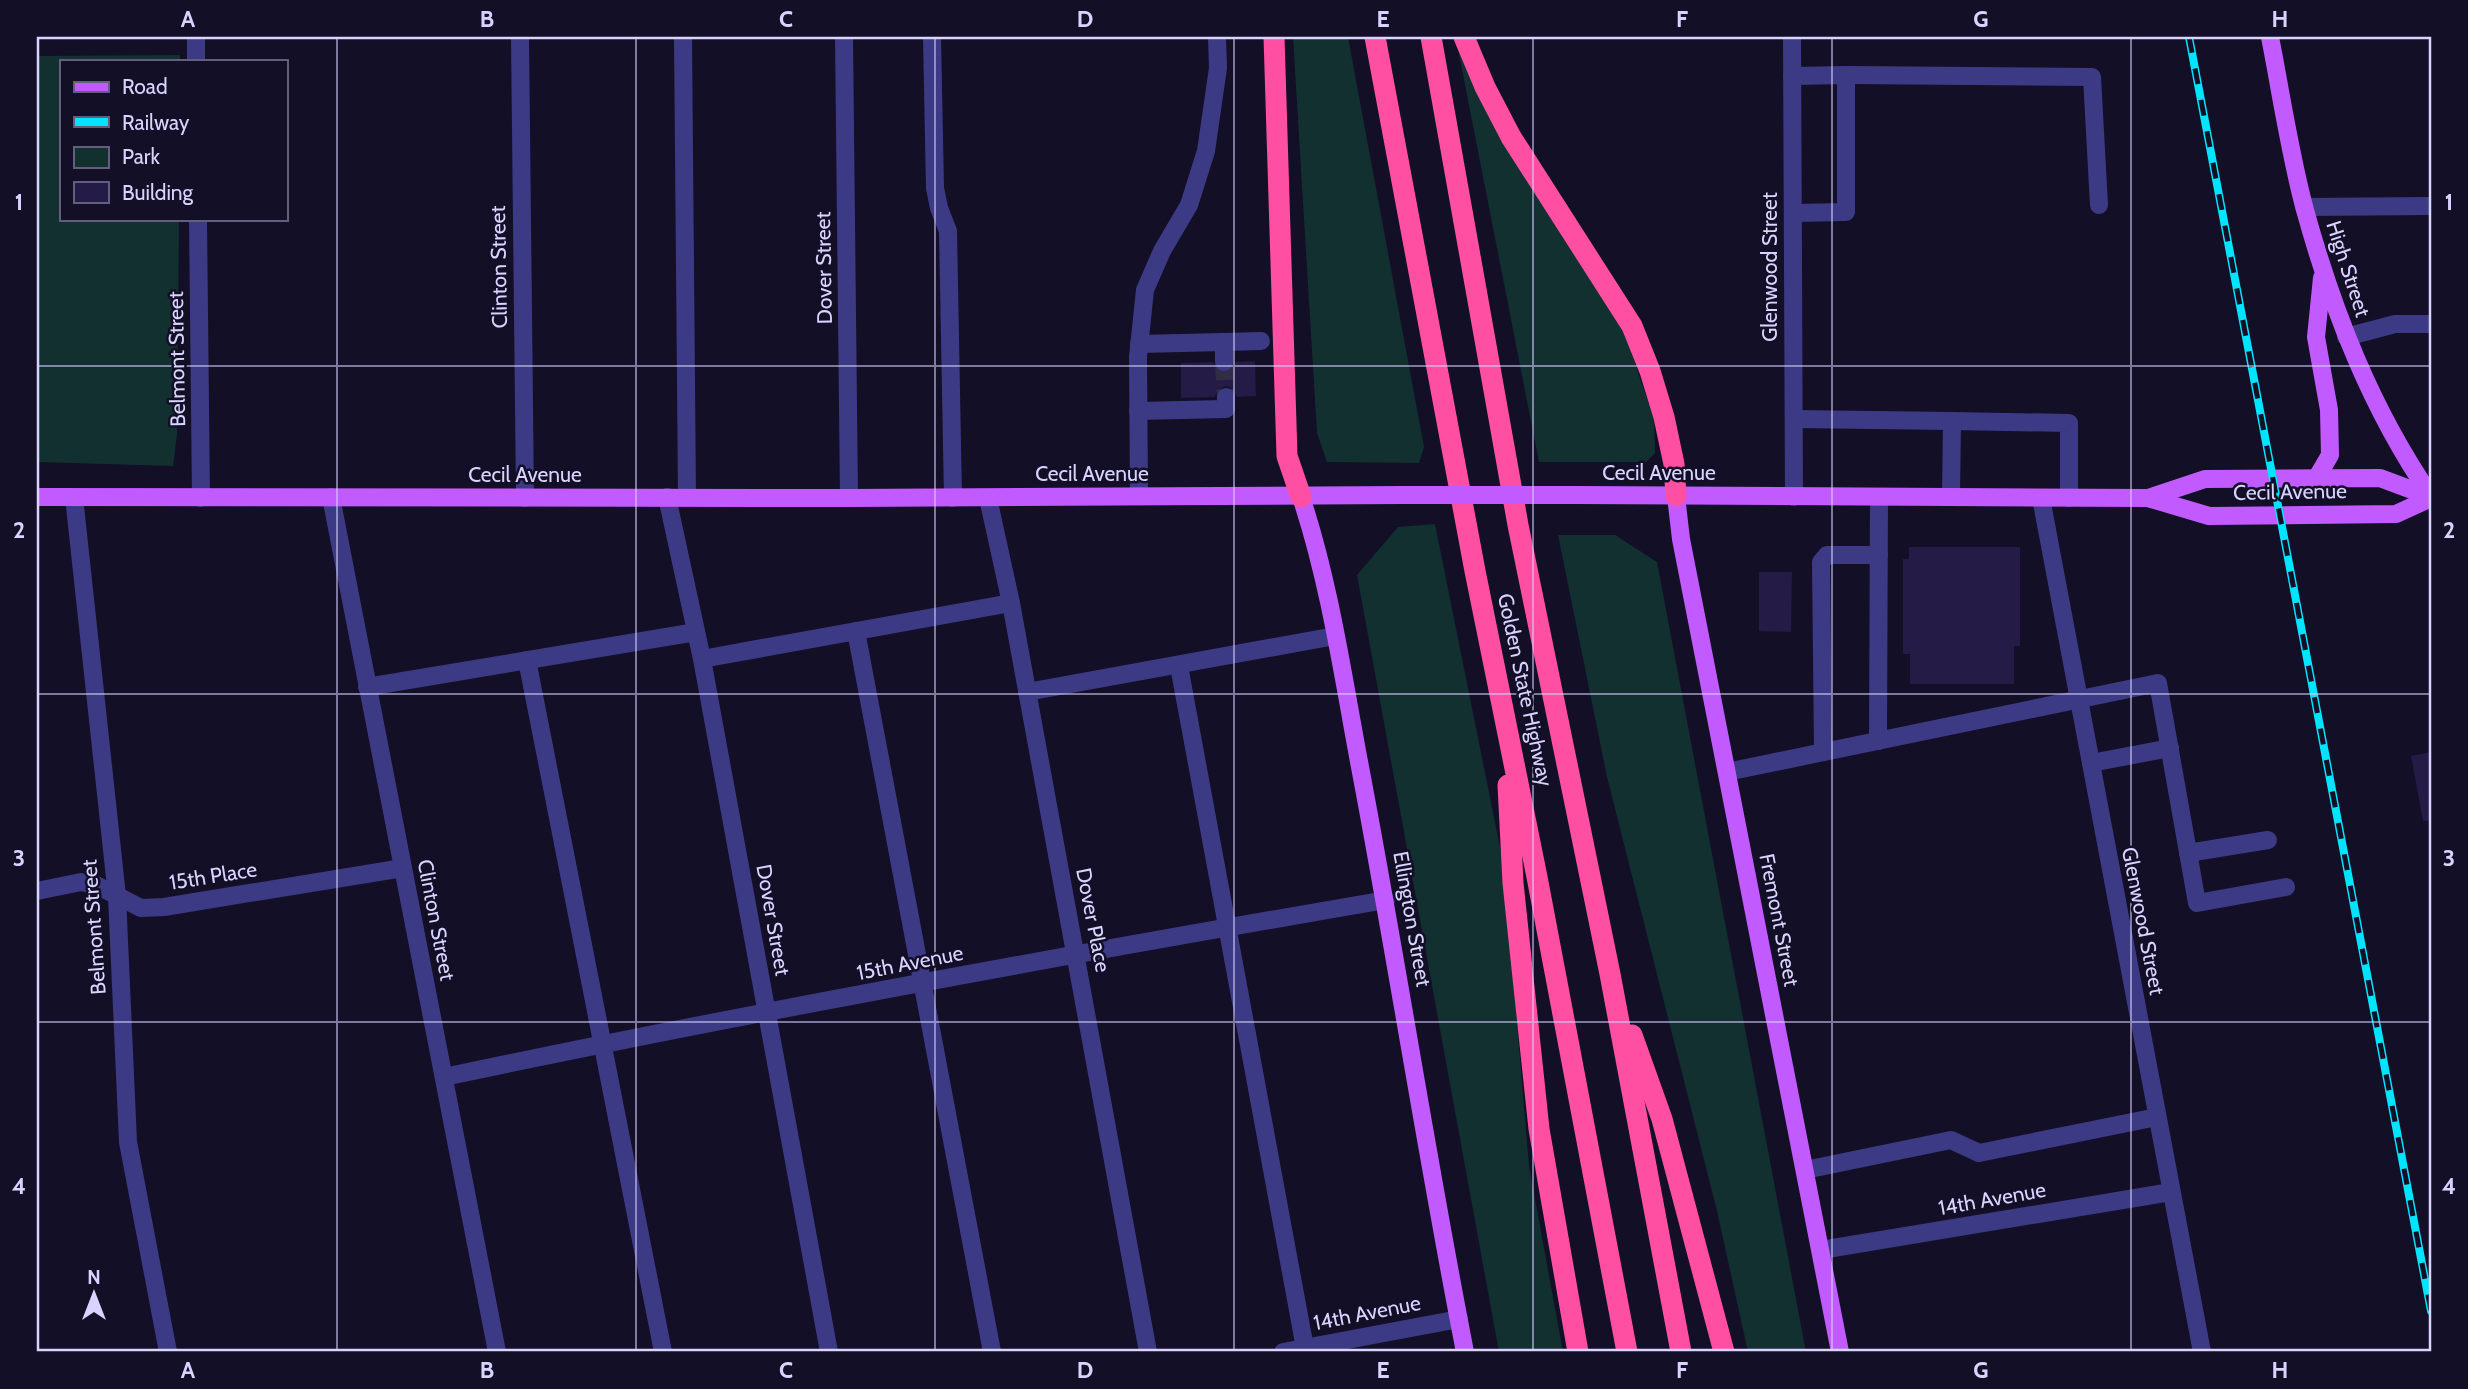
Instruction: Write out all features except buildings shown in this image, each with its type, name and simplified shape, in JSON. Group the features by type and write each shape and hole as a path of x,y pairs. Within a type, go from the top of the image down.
{"highway":[{"path":"1274,37 1287,456 1301,497"},
{"name":"Golden State Highway","path":"1374,37 1627,1352"},
{"name":"Golden State Highway","path":"1431,37 1518,525 1610,974 1681,1352"},
{"path":"1464,37 1485,87 1511,137 1632,326 1664,417 1674,464 1676,496"},
{"path":"1504,710 1513,883 1539,1129 1578,1352"},
{"path":"1610,974 1662,1119 1724,1352"}],"main road":[{"name":"High Street","path":"2270,37 2304,207 2346,337 2367,385 2408,463 2431,497"},
{"path":"2316,479 2330,454 2329,410 2316,337 2323,268"},
{"name":"Cecil Avenue","path":"2148,498 2205,479 2380,478 2431,497"},
{"name":"Cecil Avenue","path":"37,497 988,498 1576,495 2148,498 2209,516 2396,514 2431,497"},
{"name":"Fremont Street","path":"1676,496 1681,540 1840,1352"},
{"name":"Ellington Street","path":"1301,497 1317,545 1386,900 1465,1352"}],"street":[{"path":"195,37 196,60"},
{"name":"Clinton Street","path":"520,37 525,498"},
{"path":"683,37 687,497"},
{"name":"Dover Street","path":"844,37 849,498"},
{"path":"932,37 935,188 948,231 953,498"},
{"path":"1139,496 1139,344 1145,290 1162,251 1189,205 1206,151 1218,68 1217,37"},
{"name":"Glenwood Street","path":"1792,37 1794,497"},
{"path":"1793,213 1846,212 1846,75"},
{"path":"1792,76 2092,77 2099,205"},
{"path":"2304,207 2431,206"},
{"name":"Belmont Street","path":"198,220 201,498"},
{"path":"2346,337 2395,324 2431,324"},
{"path":"1139,344 1261,341"},
{"path":"1224,342 1224,362"},
{"path":"1138,411 1226,409 1226,397"},
{"path":"1794,419 2069,424 2068,498"},
{"path":"1951,497 1952,421"},
{"name":"Belmont Street","path":"74,497 117,896 128,1142 168,1352"},
{"name":"Clinton Street","path":"331,497 497,1352"},
{"name":"Dover Street","path":"667,497 702,659 829,1352"},
{"path":"1878,741 1879,497"},
{"name":"Dover Place","path":"988,498 1012,603 1148,1352"},
{"name":"Glenwood Street","path":"2040,498 2202,1352"},
{"path":"1822,752 1821,562 1827,555 1879,555"},
{"path":"702,659 1012,603"},
{"path":"856,631 992,1352"},
{"path":"367,687 696,632"},
{"path":"1027,692 1335,636"},
{"path":"527,660 663,1352"},
{"path":"1179,666 1306,1348"},
{"path":"1727,772 2158,683 2197,903 2286,887"},
{"path":"2091,763 2170,748"},
{"path":"2188,853 2268,840"},
{"name":"15th Place","path":"37,891 81,882 96,886 141,908 164,907 402,867"},
{"name":"15th Avenue","path":"443,1077 921,983 1386,900"},
{"path":"1805,1170 1951,1140 1979,1153 2157,1117"},
{"name":"14th Avenue","path":"1821,1250 2171,1192"},
{"name":"14th Avenue","path":"1283,1352 1459,1319"}],"green space":[{"path":"1293,37 1348,37 1424,447 1419,463 1327,462 1317,433"},
{"path":"1458,49 1473,81 1624,331 1654,419 1655,453 1646,462 1539,462"},
{"path":"180,55 180,60 60,60 60,220 179,220 177,435 173,466 37,462 37,56"},
{"path":"1435,524 1504,867 1529,1166 1563,1352 1499,1352 1357,575 1398,527"},
{"path":"1558,535 1615,535 1657,562 1806,1352 1748,1352 1717,1211 1607,777"}],"tunnel":[{"path":"1224,362 1226,397"}],"railway":[{"path":"2189,37 2431,1311"}]}
